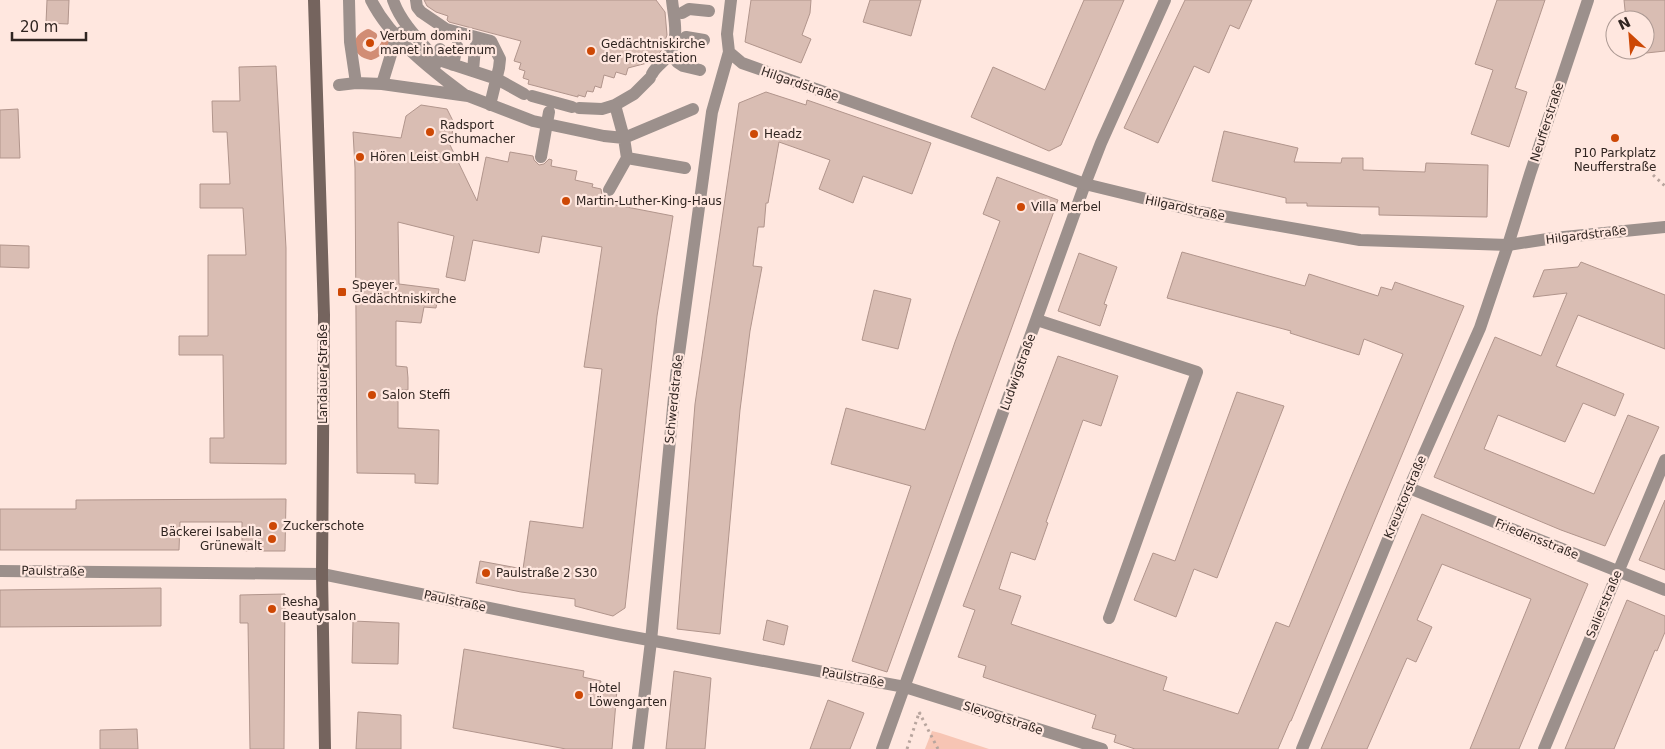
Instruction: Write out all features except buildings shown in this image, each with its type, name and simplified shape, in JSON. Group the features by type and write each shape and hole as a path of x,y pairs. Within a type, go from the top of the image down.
{"main road":[{"name":"Landauer Straße","path":"314,0 324,315 322,574 325,749"}],"street":[{"path":"542,103 567,112 602,109 634,94 651,76 655,68 673,59 681,36 678,15 672,0"},
{"name":"Schwerdstraße","path":"638,749 652,641 676,376 712,112 729,52 727,34 731,0"},
{"name":"Ludwigstraße","path":"882,749 1085,184 1109,125 1165,0"},
{"name":"Neufferstraße","path":"1508,245 1588,0"},
{"path":"356,83 350,42 349,4 374,1 429,29 442,44 453,65 497,80 542,103 567,112 624,138 693,110"},
{"path":"678,15 689,8 709,11"},
{"path":"403,15 429,29 442,44"},
{"path":"403,15 434,72 468,96 533,121 542,103"},
{"path":"382,84 403,15"},
{"path":"681,36 704,40"},
{"path":"442,44 459,39 491,41 500,59 497,80 490,105"},
{"path":"453,65 459,39"},
{"path":"473,71 476,41"},
{"path":"433,91 434,72 442,44"},
{"name":"Hilgardstraße","path":"729,52 742,63 1085,184 1200,212 1360,240 1508,245 1554,238 1665,227"},
{"path":"673,59 683,66 700,70"},
{"path":"339,85 356,83 382,84 468,96"},
{"path":"542,103 542,158"},
{"path":"609,190 628,158 615,104"},
{"path":"628,158 685,168"},
{"name":"Kreuztorstraße","path":"1302,749 1409,488 1480,328 1508,245"},
{"path":"1037,320 1197,372 1109,618"},
{"name":"Salierstraße","path":"1544,749 1665,460"},
{"name":"Friedensstraße","path":"1409,488 1665,590"},
{"name":"Paulstraße","path":"0,571 322,574 652,641 905,687"},
{"name":"Slevogtstraße","path":"905,687 1102,749"}],"path":[{"path":"1653,175 1665,186"},
{"path":"919,713 929,716"},
{"path":"907,749 919,713"},
{"path":"919,713 938,749"}],"shaded area":[{"path":"932,731 940,733 989,749 925,749"}],"waterway":[{"path":"373,36 368,33 360,39 359,43 362,52 371,56 382,48 388,35"}],"place":[{"name":"Verbum domini manet in aeternum","path":"370,43"},
{"name":"Gedächtniskirche der Protestation","path":"591,51"},
{"name":"Radsport Schumacher","path":"430,132"},
{"name":"Headz","path":"754,134"},
{"name":"P10 Parkplatz Neufferstraße","path":"1615,138"},
{"name":"Hören Leist GmbH","path":"360,157"},
{"name":"Martin-Luther-King-Haus","path":"566,201"},
{"name":"Villa Merbel","path":"1021,207"},
{"name":"Speyer, Gedächtniskirche","path":"342,292"},
{"name":"Salon Steffi","path":"372,395"},
{"name":"Zuckerschote","path":"273,526"},
{"name":"Bäckerei Isabella Grünewalt","path":"272,539"},
{"name":"Paulstraße 2 S30","path":"486,573"},
{"name":"Resha Beautysalon","path":"272,609"},
{"name":"Hotel Löwengarten","path":"579,695"}]}
